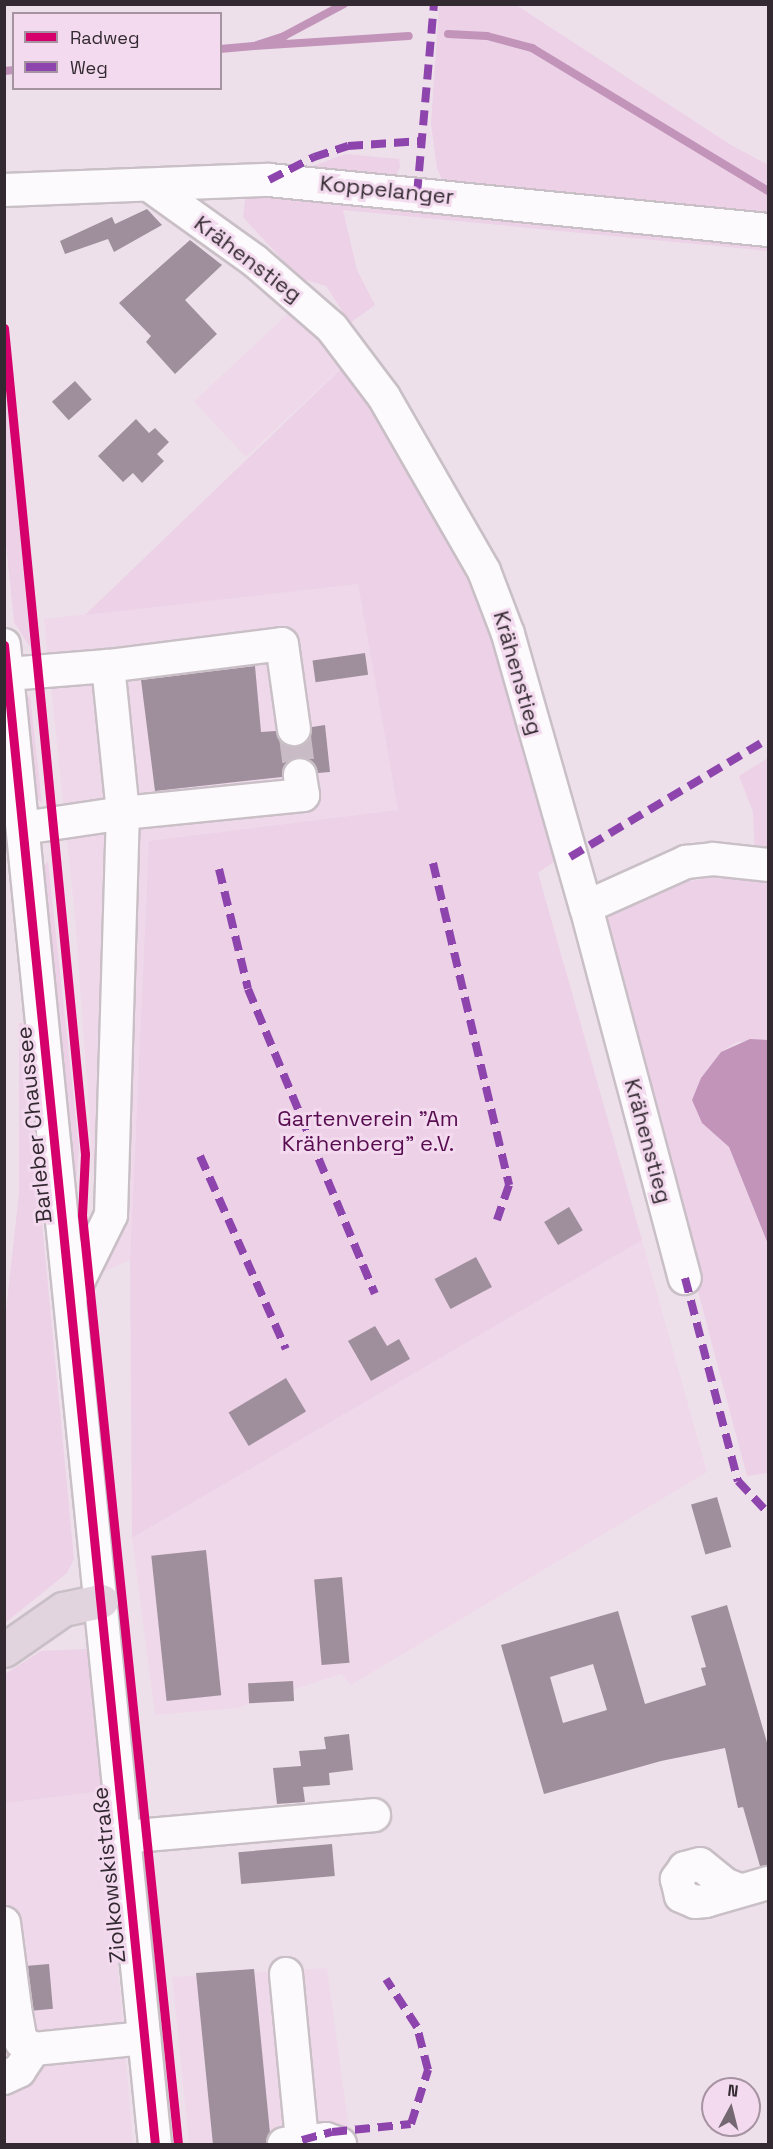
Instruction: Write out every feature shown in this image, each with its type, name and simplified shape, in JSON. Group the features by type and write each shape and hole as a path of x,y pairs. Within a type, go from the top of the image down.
{"highway":[{"path":"4,1650 63,1609 101,1601"}],"street":[{"name":"Koppelanger","path":"4,190 231,180 301,182 768,230"},
{"name":"Krähenstieg","path":"148,185 316,311 358,357 390,406 492,589 586,907 685,1278"},
{"path":"6,660 108,666 282,644 294,729"},
{"name":"Barleber Chaussee","path":"6,660 101,1601"},
{"path":"71,1295 111,1215 123,813 108,666"},
{"path":"23,828 123,813 303,795 300,775"},
{"path":"586,907 686,862 713,859 768,865"},
{"name":"Ziolkowskistraße","path":"101,1601 155,2145"},
{"path":"124,1837 374,1815"},
{"path":"4,1923 10,2009 21,2041 34,2049 144,2038"},
{"path":"286,1974 293,2142 326,2139 340,2145"},
{"path":"4,2078 20,2072 34,2049"}],"shaded area":[{"path":"292,310 344,366 246,457 194,401"},
{"path":"358,584 398,810 149,841 130,1260 101,1273 75,918 44,619"},
{"path":"750,1039 768,1040 768,1244 729,1147 702,1123 692,1100 701,1078 721,1052"},
{"path":"642,1240 707,1472 351,1685 341,1674 237,1708 155,1715 132,1538"},
{"path":"103,1791 133,2144 5,2144 4,1803"},
{"path":"327,1968 351,2144 189,2144 172,1977"}],"green space":[{"path":"439,5 516,5 731,145 768,165 768,223 444,184 437,168 431,124"},
{"path":"345,154 399,159 400,167 394,180 303,170"},
{"path":"246,193 768,238 768,251 343,210 357,270 375,305 350,323 326,286 299,278 243,217"},
{"name":"Gartenverein \"Am Krähenberg\" e.V.","path":"344,366 472,571 555,861 538,873 642,1240 132,1538 130,1260 149,841 398,810 358,584 85,615"},
{"path":"5,379 31,649 14,622 4,526"},
{"path":"30,695 42,803 32,795 24,703"},
{"path":"768,758 768,1040 737,1042 721,1052 701,1078 692,1100 702,1123 729,1147 768,1244 768,1473 747,1476 598,915 666,885 708,878 756,880 753,812 739,776"},
{"path":"48,861 79,1148 75,1195 41,872"},
{"path":"19,1023 23,1023 74,1559 67,1573 5,1623 4,1329 19,1193"},
{"path":"88,1649 103,1791 5,1803 5,1674 41,1651"}],"building":[{"path":"147,209 162,225 114,252 108,239 65,254 60,241 112,217 115,224"},
{"path":"190,240 222,265 185,300 217,334 175,374 146,342 151,336 119,303"},
{"path":"75,381 92,400 69,420 52,402"},
{"path":"136,419 149,433 155,428 169,442 157,454 164,461 142,483 133,473 123,482 98,456"},
{"path":"365,653 368,675 316,682 313,660"},
{"path":"255,666 261,732 276,731 280,741 296,747 306,743 312,727 325,725 330,772 318,773 314,763 298,757 288,761 282,777 155,791 141,680"},
{"path":"569,1207 583,1230 558,1245 544,1222"},
{"path":"476,1257 492,1287 450,1309 435,1279"},
{"path":"375,1326 387,1346 399,1339 410,1359 371,1381 348,1341"},
{"path":"286,1378 306,1411 249,1446 229,1413"},
{"path":"717,1497 731,1547 705,1554 691,1504"},
{"path":"206,1550 221,1695 167,1701 151,1556"},
{"path":"342,1577 349,1663 322,1665 314,1579"},
{"path":"727,1605 768,1746 768,1866 760,1866 743,1807 738,1808 725,1748 661,1761 544,1794 501,1645 618,1611 645,1704 706,1685 701,1668 706,1667 691,1616","holes":["593,1664 607,1710 563,1723 550,1677"]},
{"path":"293,1681 294,1701 249,1703 248,1683"},
{"path":"349,1734 353,1770 329,1773 330,1785 303,1787 305,1802 277,1804 273,1768 301,1766 299,1751 326,1749 324,1737"},
{"path":"332,1844 335,1876 241,1884 238,1852"},
{"path":"49,1964 53,2009 32,2011 28,1966"},
{"path":"254,1969 270,2133 266,2145 213,2145 196,1973"}],"waterway":[{"path":"222,49 254,46 284,36 344,4"},
{"path":"448,34 487,36 532,48 768,191"},
{"path":"254,46 409,36"},
{"path":"4,71 12,70"}],"tunnel":[{"path":"294,729 300,775"}],"marked path":[{"path":"417,194 434,4"},
{"path":"269,180 314,157 348,146 421,141"},
{"path":"570,857 768,739"},
{"path":"433,863 509,1185 497,1220"},
{"path":"219,869 248,989 375,1294"},
{"path":"200,1156 286,1349"},
{"path":"685,1278 738,1481 768,1513"},
{"path":"302,2140 332,2132 411,2124 428,2070 417,2027 386,1979"}],"cycle path":[{"path":"4,328 85,1154 82,1215 178,2144"},
{"path":"4,645 155,2144"}]}
